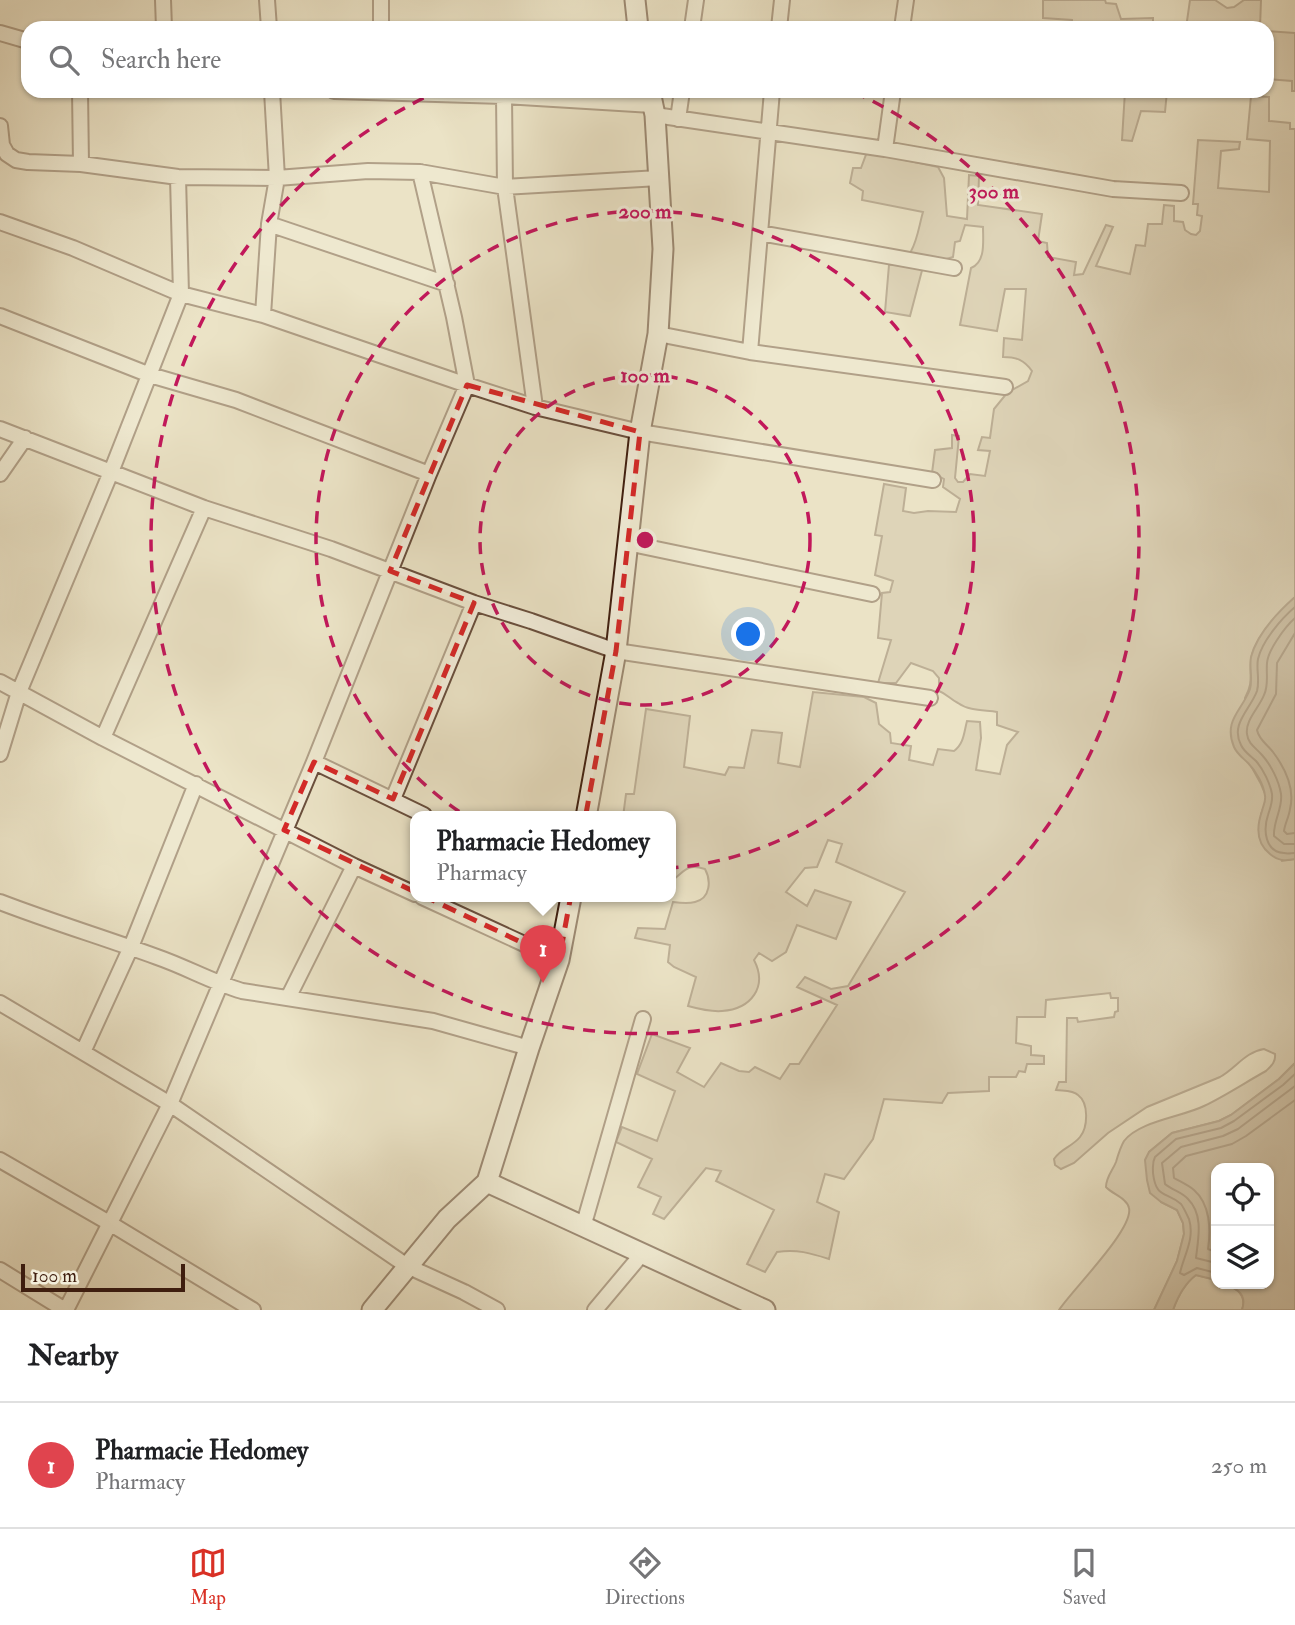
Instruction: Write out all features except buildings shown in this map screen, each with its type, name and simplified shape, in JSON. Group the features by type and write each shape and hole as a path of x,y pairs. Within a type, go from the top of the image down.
{"street":[{"path":"163,0 164,21"},
{"path":"267,0 268,21"},
{"path":"381,0 382,21"},
{"path":"635,0 637,21"},
{"path":"693,21 696,0"},
{"path":"780,21 782,0"},
{"path":"903,21 906,0"},
{"path":"0,33 21,39"},
{"path":"80,98 81,164"},
{"path":"263,315 269,224 277,178 272,98"},
{"path":"504,98 505,187 535,407"},
{"path":"541,98 652,104 678,119 885,149 1113,189 1181,193"},
{"path":"678,119 681,98"},
{"path":"750,352 771,98"},
{"path":"885,149 892,98"},
{"path":"587,811 617,651 640,432 658,334 663,249 652,104"},
{"path":"0,126 2,145 7,154 16,160 81,164 178,177 277,178 368,171 419,172 505,187 659,178"},
{"path":"0,1270 66,1310 170,1104 314,762 467,385 447,284 419,172"},
{"path":"0,754 19,692 111,472 181,294 178,177"},
{"path":"0,222 73,248 181,294 263,315 535,407 640,432 933,480"},
{"path":"269,224 447,284"},
{"path":"760,233 954,268"},
{"path":"0,316 150,375 236,400 429,474"},
{"path":"658,334 750,352 1005,387"},
{"path":"0,429 204,508 617,651 930,698"},
{"path":"0,474 25,438"},
{"path":"103,738 204,508"},
{"path":"627,543 872,594"},
{"path":"393,799 474,603"},
{"path":"0,682 103,738 410,892"},
{"path":"314,762 417,811"},
{"path":"83,1052 131,947 196,784"},
{"path":"288,998 354,866"},
{"path":"0,901 177,964 221,985 242,991 433,1021 529,1048"},
{"path":"433,902 559,960"},
{"path":"372,1310 447,1219 487,1182 559,960 570,902"},
{"path":"0,1003 170,1104 407,1266 497,1310"},
{"path":"583,1227 643,1019"},
{"path":"0,1160 253,1310"},
{"path":"487,1182 765,1310"},
{"path":"595,1310 642,1254"}],"highlighted area":[{"path":"467,385 640,432 616,651 559,960 284,830 314,762 393,799 474,603 390,571"}],"shaded area":[{"path":"1043,0 1105,0 1106,3 1116,4 1121,19 1153,18 1153,21 1072,21 1043,18"},
{"path":"1190,0 1215,0 1227,8 1244,0 1261,0 1260,21 1187,21"},
{"path":"1274,32 1295,33 1295,91 1292,91 1292,81 1274,80"},
{"path":"1125,98 1166,98 1165,112 1141,111 1132,141 1122,140"},
{"path":"1251,98 1269,98 1269,121 1290,123 1290,129 1295,129 1295,597 1257,643 1251,660 1251,679 1245,698 1251,766 1266,796 1261,814 1282,861 1295,859 1295,1063 1279,1079 1231,1115 1219,1121 1172,1133 1149,1152 1161,1202 1177,1210 1183,1223 1184,1234 1177,1261 1154,1310 1059,1310 1112,1244 1128,1218 1128,1205 1106,1187 1121,1146 1131,1134 1140,1129 1204,1106 1266,1071 1274,1062 1275,1054 1264,1049 1257,1051 1220,1077 1147,1107 1108,1133 1074,1163 1061,1169 1055,1165 1054,1159 1083,1133 1086,1115 1082,1099 1078,1095 1071,1091 1056,1090 1059,1082 1066,1082 1067,1018 1077,1018 1078,1022 1114,1017 1118,1011 1118,998 1111,998 1110,993 1046,1000 1045,1017 1017,1017 1016,1043 1031,1046 1031,1055 1044,1056 1044,1064 1027,1064 1025,1072 1019,1071 1016,1077 989,1077 989,1091 948,1093 942,1103 884,1099 873,1139 844,1179 825,1174 817,1202 839,1212 829,1259 803,1252 777,1252 765,1272 747,1264 774,1210 716,1181 721,1171 706,1168 664,1219 653,1214 661,1197 638,1187 652,1159 616,1142 622,1127 657,1141 675,1091 637,1074 652,1034 690,1048 677,1072 704,1087 721,1063 739,1071 749,1072 755,1067 780,1079 790,1064 799,1064 837,1005 797,987 805,977 831,989 848,986 905,892 836,862 842,844 828,840 817,867 805,868 786,892 807,906 815,890 851,902 836,939 797,925 786,952 772,961 759,953 754,960 759,979 758,987 749,1001 722,1011 688,1006 696,977 668,962 670,945 635,938 638,928 665,929 673,902 690,903 700,900 707,893 709,883 705,869 693,867 676,877 676,811 624,811 626,794 634,794 646,709 690,716 684,767 725,775 729,767 744,768 752,730 782,733 778,763 800,767 813,692 864,697 876,703 879,724 890,733 891,743 911,746 909,760 933,765 938,749 954,751 960,745 967,721 980,722 981,738 976,770 1000,774 1007,745 1018,732 997,725 997,712 962,706 939,691 939,678 933,671 911,663 896,683 878,683 891,640 878,638 882,593 890,592 893,581 875,575 882,536 875,535 884,484 906,488 903,511 956,512 960,499 943,487 944,479 932,473 935,450 952,448 952,435 959,436 955,478 958,482 963,482 970,474 985,476 990,451 978,450 982,437 990,438 994,409 1007,393 1028,381 1032,371 1020,360 1003,357 1004,338 1022,340 1026,289 1005,289 997,331 960,325 971,268 979,261 983,245 983,227 965,225 960,241 955,242 953,257 943,260 925,259 910,316 885,312 889,265 905,259 910,253 923,212 862,200 863,191 850,183 853,168 861,168 867,152 938,167 944,178 947,216 967,219 969,175 979,176 978,205 1042,214 1038,241 1047,243 1048,257 1076,262 1074,275 1083,274 1106,225 1113,227 1096,266 1130,274 1136,245 1145,246 1148,224 1162,224 1164,205 1174,206 1174,221 1183,222 1185,230 1196,235 1200,231 1202,216 1197,215 1198,204 1193,204 1198,140 1240,142 1239,149 1221,151 1218,188 1269,192 1270,141 1247,139"},
{"path":"1196,1275 1211,1279 1211,1289 1236,1289 1243,1298 1242,1310 1173,1310 1188,1282"}],"water":[{"path":"1295,597 1295,859 1285,860 1276,858 1262,845 1258,835 1264,792 1254,770 1235,749 1231,730 1235,716 1250,689 1251,657 1254,648 1269,624"},
{"path":"1295,1063 1295,1310 1242,1310 1242,1296 1235,1289 1274,1289 1274,1163 1211,1163 1211,1279 1196,1275 1182,1291 1173,1310 1154,1310 1177,1261 1184,1234 1183,1223 1177,1210 1150,1193 1145,1160 1149,1152 1172,1133 1219,1121 1231,1115 1279,1079"}],"place":[{"name":"Pharmacie Hedomey","path":"543,983"}]}
